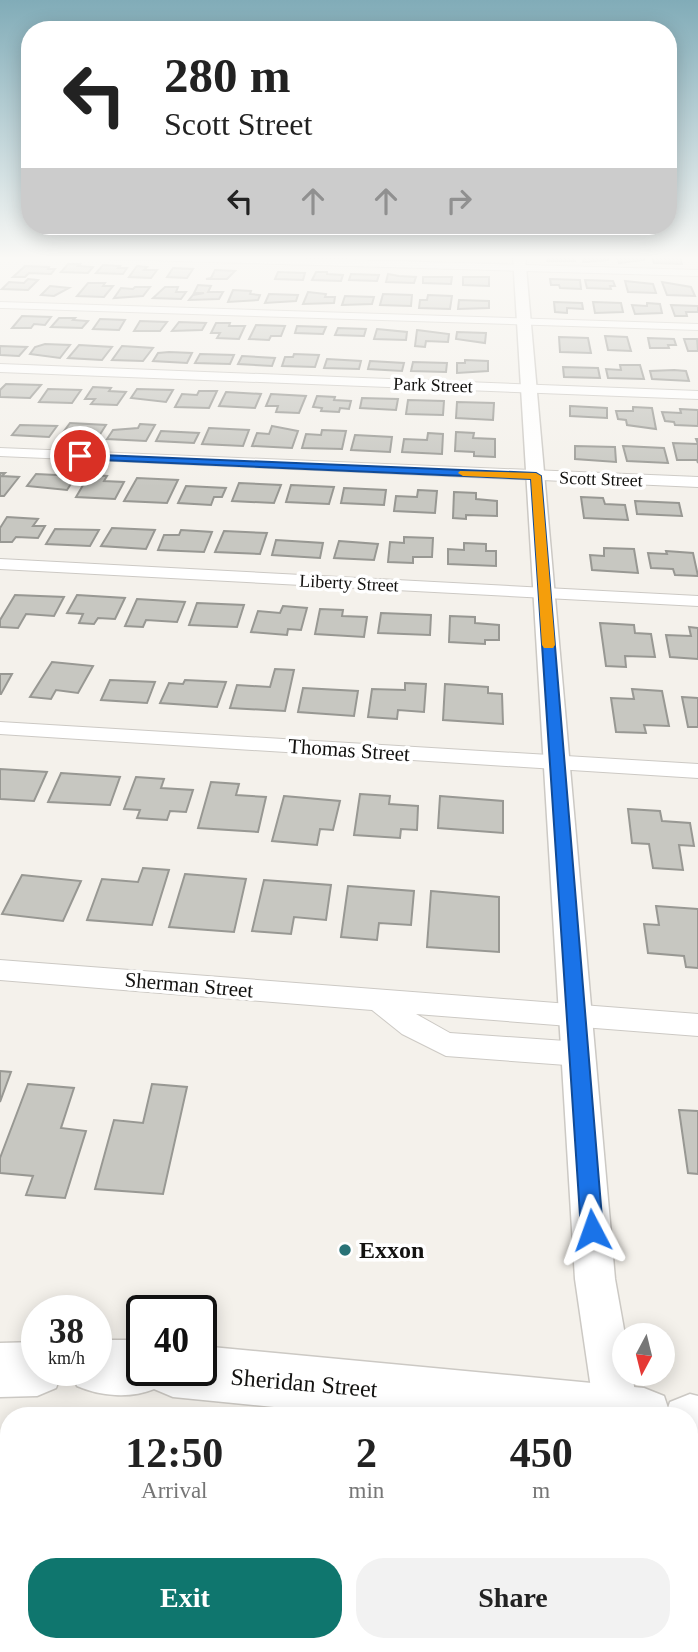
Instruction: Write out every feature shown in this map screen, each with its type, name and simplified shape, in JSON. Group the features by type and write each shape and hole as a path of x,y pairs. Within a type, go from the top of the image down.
{"main road":[{"path":"0,1370 21,1369"},
{"name":"Sheridan Street","path":"217,1374 554,1407"}],"street":[{"path":"525,333 595,1279 624,1407"},
{"name":"Park Street","path":"0,368 698,394"},
{"name":"Scott Street","path":"0,452 698,482"},
{"name":"Liberty Street","path":"0,564 698,601"},
{"name":"Thomas Street","path":"0,728 698,771"},
{"name":"Sherman Street","path":"0,970 698,1025"},
{"path":"378,1000 412,1027 446,1044 580,1054"}],"building":[{"path":"220,333 242,333 239,339 217,338"},
{"path":"252,333 282,333 281,336 271,336 269,340 249,339"},
{"path":"336,333 365,333 364,336"},
{"path":"376,333 407,333 406,340 374,339"},
{"path":"417,333 449,334 448,342 426,341 425,347 415,346"},
{"path":"457,333 486,333 485,343 456,339"},
{"path":"605,336 627,337 631,351 608,350"},
{"path":"559,337 588,338 591,353 560,352"},
{"path":"648,338 674,339 676,345 668,345 669,348 650,348"},
{"path":"684,339 697,339 698,351 688,351"},
{"path":"45,344 70,345 60,358 30,354 35,347"},
{"path":"79,345 112,347 102,360 68,358"},
{"path":"0,346 27,347 19,356 0,355"},
{"path":"122,346 153,348 143,361 112,360"},
{"path":"158,353 192,353 187,363 153,361"},
{"path":"200,354 234,355 230,364 195,363"},
{"path":"294,354 319,355 315,367 282,366 285,357 293,357"},
{"path":"242,356 275,358 272,366 238,364"},
{"path":"327,359 361,361 359,369 324,368"},
{"path":"465,360 488,361 488,371 457,373 457,363 465,363"},
{"path":"370,361 404,363 402,371 368,369"},
{"path":"413,362 447,363 446,372 411,371"},
{"path":"620,365 640,365 644,379 608,378 606,369 621,370"},
{"path":"563,367 598,368 600,378 564,377"},
{"path":"650,371 686,371 689,381 652,379"},
{"path":"6,384 41,385 30,398 0,397 0,390"},
{"path":"93,387 126,392 117,405 91,404 95,399 85,399"},
{"path":"48,389 81,390 72,403 39,402"},
{"path":"137,389 173,390 166,402 131,398"},
{"path":"199,391 217,391 209,408 175,407 182,394 197,395"},
{"path":"226,392 261,394 255,408 219,406"},
{"path":"271,394 306,396 299,413 276,412 278,406 266,406"},
{"path":"317,396 351,401 349,409 340,408 339,412 321,411 322,408 313,407"},
{"path":"362,398 398,399 396,410 360,408"},
{"path":"408,400 444,401 443,415 406,414"},
{"path":"457,402 494,403 493,420 456,418"},
{"path":"570,406 607,408 607,418 570,416"},
{"path":"633,407 652,408 656,429 627,425 626,420 618,419 616,411 633,411"},
{"path":"680,409 698,410 698,426 675,425 674,422 665,421 662,412 681,413"},
{"path":"70,423 106,425 99,436 59,438"},
{"path":"140,424 155,425 146,441 107,439 113,430 138,428"},
{"path":"20,425 57,426 49,437 12,435"},
{"path":"272,426 298,431 292,448 252,446 257,433 269,434"},
{"path":"209,428 249,430 243,446 202,444"},
{"path":"322,430 346,431 342,449 302,448 306,434 321,435"},
{"path":"161,431 199,433 194,443 156,441"},
{"path":"456,432 474,433 473,438 495,439 495,457 474,456 474,452 455,451"},
{"path":"428,433 443,434 442,454 402,452 404,439 427,440"},
{"path":"355,435 392,437 390,452 351,450"},
{"path":"673,443 698,444 698,463 697,460 677,460"},
{"path":"575,446 615,447 616,462 575,459"},
{"path":"623,446 664,448 668,463 627,461"},
{"path":"0,473 5,473 2,476 19,477 4,496 0,496"},
{"path":"36,474 76,476 67,490 27,486"},
{"path":"89,475 107,476 104,481 124,482 115,499 76,497"},
{"path":"137,478 178,480 167,503 124,501"},
{"path":"239,483 281,485 274,503 232,501"},
{"path":"291,485 334,487 329,504 286,502"},
{"path":"186,486 226,488 222,497 214,497 211,505 178,503"},
{"path":"344,488 386,490 384,505 341,503"},
{"path":"418,490 437,491 435,513 394,511 396,496 417,497"},
{"path":"454,492 476,493 476,499 497,501 497,516 466,515 466,519 453,518"},
{"path":"581,497 603,498 605,504 625,505 628,520 584,518"},
{"path":"635,501 679,503 682,516 637,514"},
{"path":"7,517 38,519 33,526 45,526 38,538 16,537 12,542 0,542 0,528"},
{"path":"112,528 155,530 146,549 101,546"},
{"path":"55,529 99,530 90,546 46,544"},
{"path":"181,530 212,532 204,552 158,550 164,535 179,535"},
{"path":"224,531 267,533 260,554 215,552"},
{"path":"404,537 433,538 432,557 413,557 413,563 388,562 390,542 404,543"},
{"path":"276,540 323,543 320,558 272,555"},
{"path":"339,541 378,544 374,560 334,558"},
{"path":"464,543 486,544 486,551 496,551 496,566 448,564 448,549 464,550"},
{"path":"604,548 634,549 638,573 592,570 590,555 604,556"},
{"path":"666,551 693,553 698,576 675,575 673,569 651,568 648,553 667,554"},
{"path":"15,595 64,597 54,616 26,614 18,628 0,627 0,620"},
{"path":"77,595 125,598 115,619 98,618 94,624 79,623 83,614 67,613"},
{"path":"137,599 185,602 177,622 146,620 143,627 125,626"},
{"path":"197,603 244,605 237,627 189,625"},
{"path":"283,606 307,608 301,630 288,629 287,635 251,632 258,611 280,613"},
{"path":"320,609 343,610 342,616 367,617 364,637 315,634"},
{"path":"381,613 431,615 430,635 378,633"},
{"path":"450,616 475,617 475,623 499,625 499,640 485,640 485,644 449,642"},
{"path":"600,623 634,625 635,633 651,634 655,657 625,656 626,667 606,666"},
{"path":"689,627 698,628 698,659 670,657 666,635 691,636"},
{"path":"52,662 93,666 78,693 56,690 51,699 30,697"},
{"path":"275,669 294,670 285,711 230,708 237,685 270,687"},
{"path":"0,674 12,674 1,694 0,694"},
{"path":"110,680 155,682 147,703 101,700"},
{"path":"185,680 226,682 217,707 160,703 169,683 183,684"},
{"path":"405,683 426,684 424,712 398,710 397,719 368,717 372,689 405,690"},
{"path":"445,684 488,687 488,693 502,694 503,724 443,720"},
{"path":"303,688 358,691 354,716 298,712"},
{"path":"632,689 662,691 669,726 644,725 646,733 616,732 611,698 634,699"},
{"path":"682,697 698,698 698,727 688,727"},
{"path":"0,769 47,772 34,801 0,799"},
{"path":"61,773 120,777 110,805 48,802"},
{"path":"136,777 164,779 161,788 193,790 186,812 170,811 167,820 137,818 140,810 124,809"},
{"path":"211,782 239,784 236,795 266,797 258,832 198,828"},
{"path":"360,794 390,796 389,804 418,806 417,830 401,829 400,838 354,835"},
{"path":"284,796 340,801 333,830 320,829 317,845 272,841"},
{"path":"440,796 503,801 503,833 438,828"},
{"path":"628,809 660,811 662,821 690,823 694,846 679,845 683,870 653,868 649,844 632,843"},
{"path":"143,868 169,870 152,925 87,920 102,879 138,882"},
{"path":"185,874 246,879 234,932 169,927"},
{"path":"22,875 81,881 63,921 2,914"},
{"path":"264,880 331,885 326,920 294,917 291,934 252,931"},
{"path":"348,886 414,891 411,925 379,923 377,940 341,937"},
{"path":"431,891 499,897 499,952 427,947"},
{"path":"656,906 698,909 698,968 686,967 684,956 648,953 644,924 659,925"},
{"path":"0,1071 11,1072 0,1102"},
{"path":"28,1084 74,1088 61,1128 86,1131 65,1198 26,1195 33,1176 0,1173 0,1158"},
{"path":"152,1084 187,1087 163,1194 95,1189 114,1120 143,1123"},
{"path":"679,1110 698,1111 698,1174 688,1173"}],"slow traffic":[{"path":"463,473 536,476 549,645"}],"place":[{"name":"Exxon","path":"345,1250"}],"route":[{"path":"80,456 536,476 592,1230"}]}
